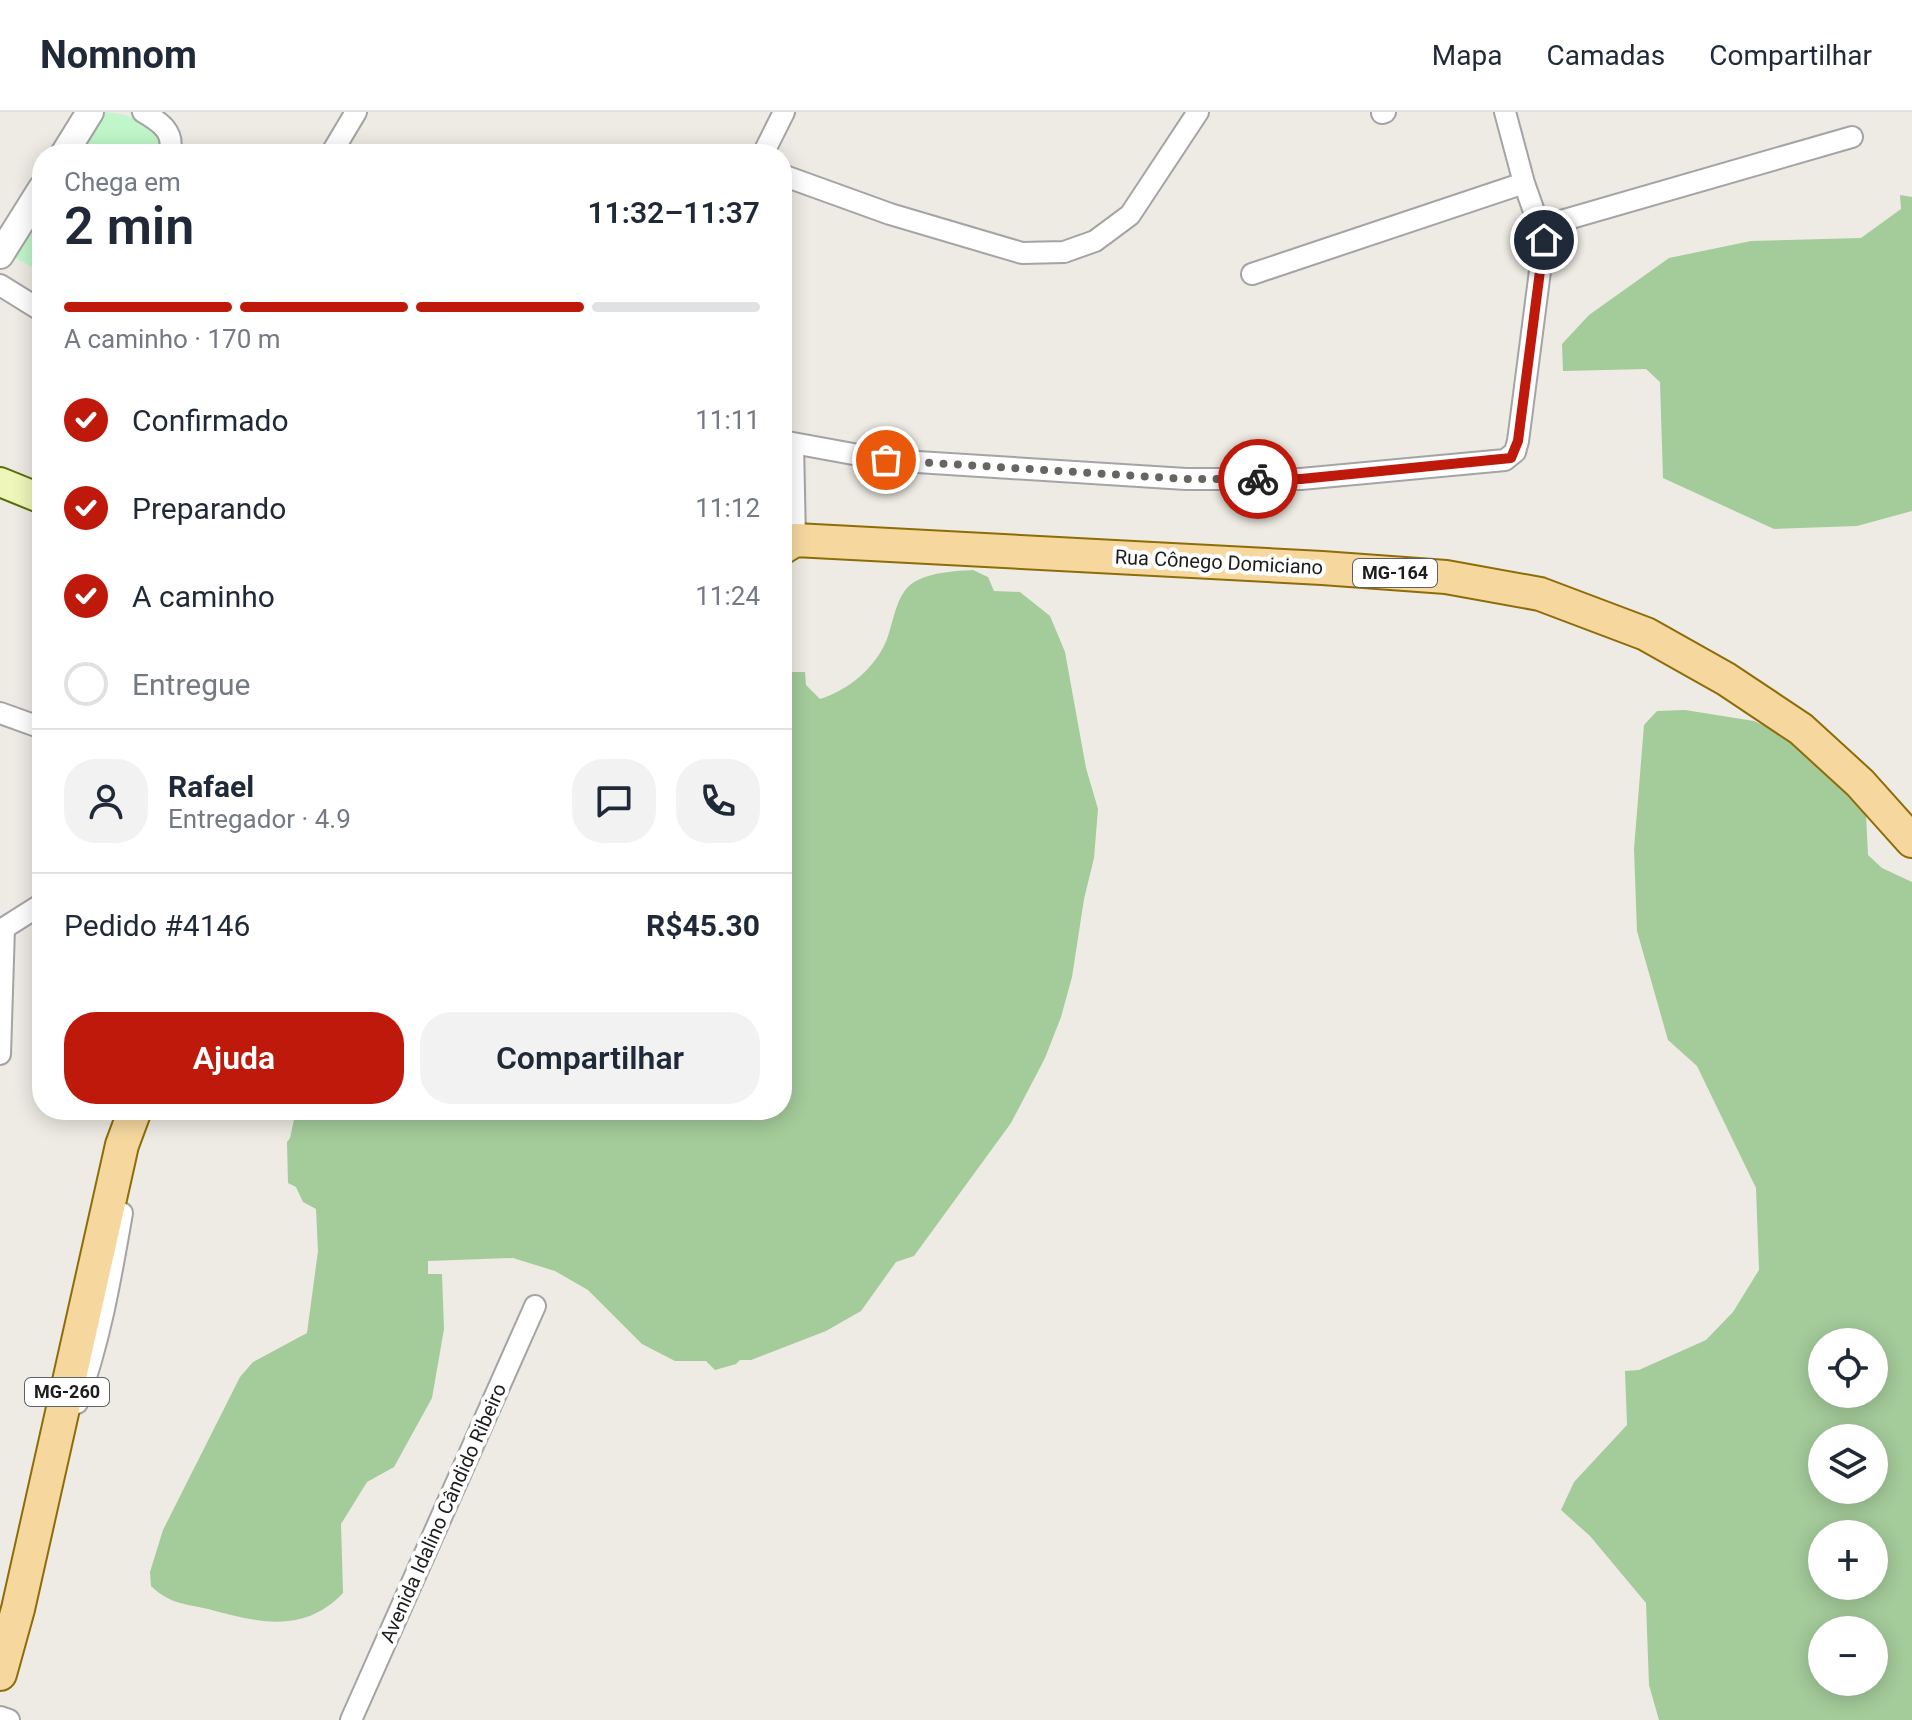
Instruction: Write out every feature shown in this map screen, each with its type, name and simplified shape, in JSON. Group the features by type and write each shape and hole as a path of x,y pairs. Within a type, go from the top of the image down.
{"main road":[{"path":"0,482 32,495"},
{"name":"Rua Cônego Domiciano","path":"792,541 1322,568 1446,577 1540,594 1646,634 1726,679 1801,729 1860,783 1912,841"},
{"name":"MG-260","path":"0,1674 18,1609 122,1145 131,1120"}],"street":[{"path":"70,144 90,112"},
{"path":"143,112 165,127 171,144"},
{"path":"337,144 356,112"},
{"path":"768,144 784,112"},
{"path":"792,179 890,214 1022,253 1064,252 1095,241 1130,215 1198,112"},
{"path":"792,443 886,460 1170,478 1301,479 1505,460 1515,452 1518,441 1544,240 1524,183 1505,112"},
{"path":"1540,227 1852,137"},
{"path":"1252,274 1524,183"},
{"path":"0,255 32,204"},
{"path":"0,285 32,305"},
{"path":"0,713 32,724"},
{"path":"0,1054 2,928 32,910"},
{"name":"Avenida Idalino Cândido Ribeiro","path":"351,1720 535,1306"},
{"path":"0,1717 9,1720"}],"green space":[{"path":"99,112 136,119 151,128 162,143 161,144 79,144"},
{"path":"1900,195 1912,197 1912,511 1857,526 1774,529 1663,478 1660,382 1646,369 1563,371 1562,344 1589,315 1669,258 1751,241 1861,238 1901,209"},
{"path":"32,221 32,267 11,255"},
{"path":"973,570 988,577 994,591 1020,592 1050,616 1065,652 1086,768 1098,809 1094,858 1072,977 1045,1058 1011,1123 914,1256 896,1262 861,1311 826,1331 751,1360 740,1360 715,1370 706,1361 675,1361 642,1344 588,1290 555,1271 513,1258 428,1261 428,1274 442,1274 444,1329 432,1398 394,1467 367,1482 341,1524 343,1593 312,1615 279,1622 244,1618 184,1604 158,1592 151,1586 150,1572 163,1530 240,1377 253,1362 307,1333 318,1251 316,1209 303,1202 296,1187 288,1183 287,1142 294,1120 792,1120 792,672 805,672 806,685 820,699 841,690 876,659 905,590 918,580 945,572"},
{"path":"1685,710 1754,721 1809,747 1866,814 1868,855 1882,868 1912,882 1912,1720 1659,1720 1649,1685 1646,1603 1590,1536 1561,1510 1574,1482 1627,1425 1625,1371 1639,1370 1706,1340 1733,1312 1759,1270 1756,1188 1697,1066 1668,1040 1637,931 1634,849 1644,725 1657,711"}],"way so far":[{"path":"886,460 1186,479 1258,479"}],"route":[{"path":"1258,479 1301,479 1511,458 1518,441 1544,240"}]}
